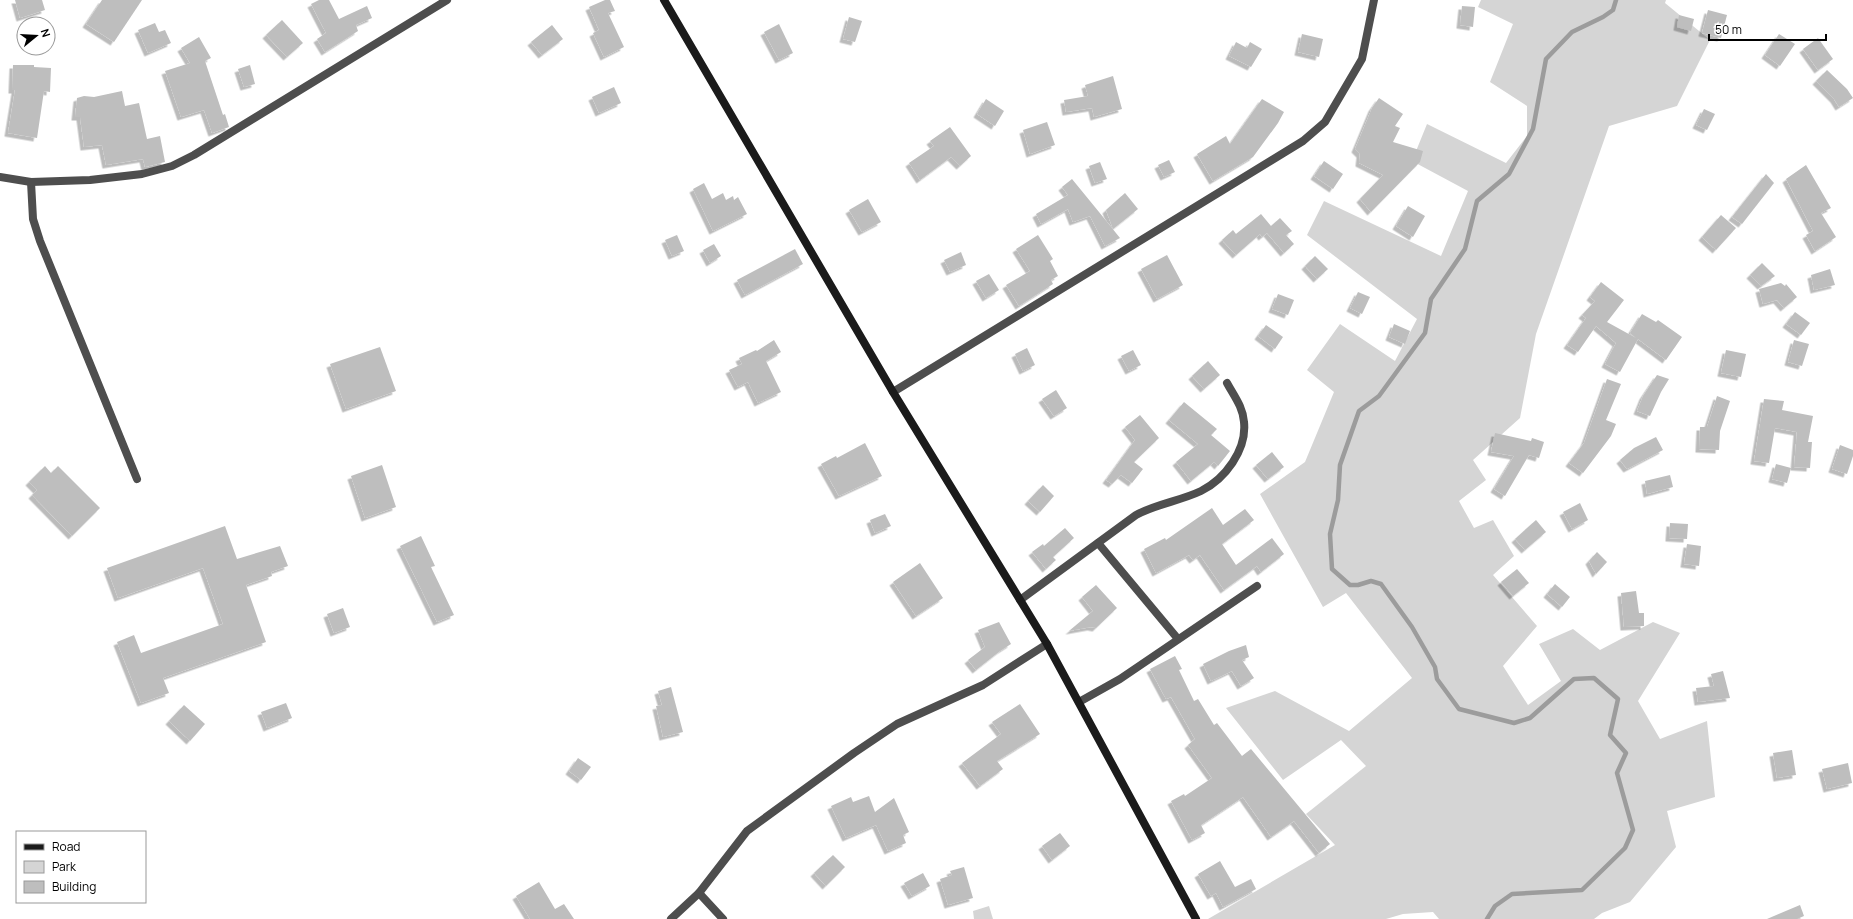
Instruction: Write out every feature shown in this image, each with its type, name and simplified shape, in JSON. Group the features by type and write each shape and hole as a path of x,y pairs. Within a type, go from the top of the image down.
{"main road":[{"path":"664,0 892,392 1047,644 1196,919"}],"street":[{"path":"0,177 31,182 90,180 142,174 172,166 194,155 447,0"},
{"path":"892,392 1303,141 1325,122 1362,60 1374,0"},
{"path":"31,182 33,219 40,241 137,479"},
{"path":"1020,600 1148,508 1186,498 1216,482 1228,471 1240,446 1244,422 1241,406 1227,384"},
{"path":"1098,543 1178,639"},
{"path":"1079,702 1120,678 1257,586"},
{"path":"671,919 700,893 746,831 897,724 982,684 1047,644"},
{"path":"700,893 723,919"}],"green space":[{"path":"1481,0 1666,0 1665,3 1710,40 1677,106 1609,126 1536,334 1520,418 1473,460 1486,480 1459,501 1474,528 1493,520 1514,556 1493,575 1537,626 1503,666 1528,705 1561,681 1539,644 1573,629 1600,650 1653,622 1680,633 1638,701 1660,739 1707,721 1715,797 1667,811 1676,847 1630,902 1602,913 1594,919 1439,919 1433,912 1403,914 1386,919 1208,919 1335,845 1306,814 1366,766 1341,740 1283,780 1226,708 1275,691 1349,731 1412,678 1346,593 1323,607 1260,494 1305,462 1334,392 1307,370 1340,324 1395,361 1417,319 1307,235 1324,201 1441,256 1468,191 1412,161 1427,124 1506,163 1527,136 1527,106 1490,82 1513,24 1478,7"},
{"path":"989,906 993,919 974,919 973,911"}],"building":[{"path":"15,0 42,0 45,10 26,16 19,16"},
{"path":"102,0 142,0 114,42 86,24"},
{"path":"319,0 329,0 339,19 367,6 372,18 356,25 358,31 325,52 317,39 326,33 311,4"},
{"path":"605,0 610,0 615,11 608,13 624,47 604,57 593,33 599,30 589,7"},
{"path":"1462,6 1475,7 1473,27 1460,25"},
{"path":"1708,10 1727,15 1721,38 1702,33"},
{"path":"1679,15 1694,19 1691,31 1677,27"},
{"path":"849,17 862,21 855,42 843,39"},
{"path":"282,20 303,43 287,57 266,35"},
{"path":"155,23 159,32 165,30 171,43 148,53 138,30"},
{"path":"779,24 793,53 779,60 764,32"},
{"path":"552,25 563,39 542,55 531,42"},
{"path":"1302,34 1323,39 1319,57 1298,52"},
{"path":"1779,34 1795,44 1780,66 1765,55"},
{"path":"199,37 211,58 205,61 223,115 225,114 229,127 212,133 204,110 181,117 165,71 190,63 181,48"},
{"path":"1818,38 1833,59 1818,70 1803,49"},
{"path":"1236,42 1247,48 1250,42 1262,49 1251,67 1229,56"},
{"path":"13,65 34,65 34,67 51,68 50,92 44,91 37,138 8,133 15,90 12,90"},
{"path":"250,65 255,84 244,87 238,69"},
{"path":"1827,70 1847,89 1853,98 1839,107 1834,99 1816,81"},
{"path":"1113,76 1122,109 1094,117 1092,108 1066,112 1064,100 1088,96 1085,85"},
{"path":"614,87 621,103 599,113 592,97"},
{"path":"122,91 125,106 139,103 147,139 160,136 165,162 145,167 143,159 106,165 102,145 84,147 80,117 75,117 77,98 84,96 94,97"},
{"path":"1379,98 1403,114 1395,126 1400,128 1393,142 1423,151 1420,162 1371,212 1360,199 1383,175 1359,163 1360,154 1355,149 1372,108"},
{"path":"986,99 1004,111 995,126 977,114"},
{"path":"1262,99 1284,112 1278,123 1253,157 1213,181 1197,154 1226,136 1230,144"},
{"path":"1704,109 1715,114 1707,130 1696,125"},
{"path":"1047,122 1055,145 1030,154 1023,130"},
{"path":"950,127 971,156 960,166 951,157 920,180 909,163 934,146 930,141"},
{"path":"1169,160 1175,172 1164,177 1158,165"},
{"path":"1324,161 1343,174 1333,189 1314,176"},
{"path":"1100,162 1107,179 1095,183 1089,166"},
{"path":"1806,165 1831,208 1821,213 1836,237 1815,251 1806,235 1813,231 1786,179"},
{"path":"1766,174 1774,183 1742,224 1732,217"},
{"path":"1072,179 1120,238 1105,246 1090,216 1073,222 1068,209 1041,224 1036,214 1068,195 1062,187"},
{"path":"704,183 712,199 723,193 726,200 733,196 734,200 738,197 747,214 713,231 693,189"},
{"path":"1125,193 1138,209 1113,229 1106,210"},
{"path":"868,199 881,222 862,232 849,210"},
{"path":"1408,206 1425,216 1413,237 1396,226"},
{"path":"1261,214 1271,226 1280,218 1292,231 1286,235 1294,244 1284,253 1267,233 1262,237 1260,234 1236,255 1222,240 1233,230 1236,234"},
{"path":"1721,215 1736,228 1716,250 1702,237"},
{"path":"677,235 684,251 672,256 665,240"},
{"path":"1038,235 1053,259 1050,261 1058,276 1051,280 1053,284 1019,306 1006,285 1030,271 1016,249"},
{"path":"714,244 721,256 710,263 703,250"},
{"path":"795,249 803,264 745,295 737,280"},
{"path":"961,252 966,265 950,272 944,260"},
{"path":"1167,255 1183,285 1157,299 1141,269"},
{"path":"1315,256 1328,269 1317,279 1305,266"},
{"path":"1762,263 1775,276 1761,286 1750,275"},
{"path":"1830,269 1835,285 1814,290 1811,275"},
{"path":"989,274 999,290 986,298 976,281"},
{"path":"1601,282 1624,300 1607,322 1636,338 1630,333 1642,314 1656,322 1658,320 1682,337 1666,360 1638,339 1620,372 1605,364 1616,343 1596,326 1578,352 1567,345 1586,318 1582,315 1595,301 1590,297"},
{"path":"1781,283 1785,286 1786,284 1797,297 1784,308 1777,300 1763,304 1759,289"},
{"path":"1358,292 1370,297 1362,314 1350,308"},
{"path":"1278,294 1294,300 1288,315 1272,309"},
{"path":"1795,312 1810,323 1801,335 1786,324"},
{"path":"1394,324 1410,331 1405,344 1389,337"},
{"path":"1266,325 1283,337 1275,349 1258,336"},
{"path":"774,340 781,352 766,361 781,392 758,403 748,382 738,387 729,370 742,364 739,358 756,350 757,351"},
{"path":"1794,340 1809,344 1802,366 1788,362"},
{"path":"380,347 396,391 346,409 330,364"},
{"path":"1027,348 1035,365 1023,371 1015,354"},
{"path":"1133,350 1141,365 1129,371 1121,356"},
{"path":"1726,350 1746,354 1741,377 1721,373"},
{"path":"1208,361 1220,375 1204,389 1192,376"},
{"path":"1657,375 1669,379 1650,416 1637,411 1643,396"},
{"path":"1607,379 1621,384 1606,420 1616,424 1611,436 1583,473 1569,463 1584,443"},
{"path":"1056,390 1067,408 1054,416 1042,399"},
{"path":"1717,396 1730,401 1720,431 1719,450 1699,449 1700,427 1707,427"},
{"path":"1764,399 1784,401 1782,410 1813,416 1808,442 1812,442 1810,468 1794,467 1797,432 1775,428 1769,463 1754,461"},
{"path":"1184,402 1217,429 1211,435 1230,451 1218,466 1214,462 1191,481 1176,462 1198,444 1169,420"},
{"path":"1140,415 1159,438 1134,462 1143,469 1132,483 1121,475 1112,484 1106,480 1135,440 1125,427"},
{"path":"1495,433 1531,441 1532,438 1544,442 1539,458 1529,455 1505,496 1494,489 1514,456 1491,452"},
{"path":"1656,437 1663,450 1627,469 1620,460 1634,448"},
{"path":"865,443 882,476 839,496 821,464 836,456 837,458"},
{"path":"1840,445 1853,450 1853,456 1847,474 1832,469"},
{"path":"1272,452 1284,467 1268,479 1256,465"},
{"path":"1776,464 1791,468 1787,483 1772,479"},
{"path":"382,465 396,507 365,518 351,476"},
{"path":"45,466 51,473 58,466 100,508 72,536 32,495 37,490 29,482"},
{"path":"1670,475 1673,487 1647,494 1645,481"},
{"path":"1043,485 1054,496 1040,512 1028,501"},
{"path":"1580,503 1588,520 1572,529 1563,512"},
{"path":"1212,508 1223,525 1245,509 1254,520 1222,544 1236,565 1272,538 1284,554 1261,572 1257,566 1224,590 1200,555 1193,560 1189,555 1156,573 1144,549 1165,538 1166,540"},
{"path":"885,514 891,526 875,533 870,520"},
{"path":"1536,520 1546,532 1525,550 1515,539"},
{"path":"1670,523 1688,524 1687,539 1669,538"},
{"path":"225,526 237,559 280,546 288,566 271,572 272,576 246,585 266,642 163,678 169,693 141,703 117,642 134,635 141,653 223,624 203,568 118,598 107,568"},
{"path":"1065,528 1074,538 1053,557 1056,560 1046,569 1032,552 1043,544 1044,546"},
{"path":"421,536 435,566 431,567 454,615 437,622 400,546"},
{"path":"1687,544 1701,546 1699,566 1684,564"},
{"path":"1597,552 1607,562 1596,574 1589,561"},
{"path":"920,563 943,598 916,616 893,582"},
{"path":"1517,569 1529,583 1513,596 1501,582"},
{"path":"1555,584 1570,597 1562,607 1547,594"},
{"path":"1096,585 1117,608 1096,628 1091,627 1069,631 1093,611 1082,597"},
{"path":"1636,591 1639,613 1644,613 1644,626 1624,627 1621,593"},
{"path":"343,608 350,627 334,633 327,614"},
{"path":"999,622 1011,644 976,670 968,660 985,647 978,630"},
{"path":"1246,645 1249,657 1242,660 1254,678 1241,686 1232,671 1211,681 1203,664 1229,651"},
{"path":"1175,656 1182,669 1179,670 1194,701 1198,699 1214,725 1217,723 1242,756 1251,749 1330,844 1319,853 1294,821 1271,837 1243,797 1201,825 1205,833 1192,840 1171,801 1184,794 1185,796 1212,778 1188,745 1195,739 1171,697 1166,699 1150,669"},
{"path":"1723,671 1730,698 1698,702 1696,688 1714,686 1711,674"},
{"path":"671,687 683,732 663,737 656,706 662,705 658,691"},
{"path":"286,703 292,718 267,728 261,712"},
{"path":"1020,704 1040,734 997,761 1003,769 980,786 962,763 1001,734 992,722"},
{"path":"184,705 205,724 190,741 169,721"},
{"path":"1792,750 1796,775 1777,778 1773,753"},
{"path":"578,758 591,767 581,780 569,771"},
{"path":"1848,763 1852,783 1827,789 1822,769"},
{"path":"869,796 875,812 894,798 909,832 903,835 906,843 888,851 876,825 846,838 831,806 851,797 853,802"},
{"path":"1060,833 1070,846 1052,860 1042,846"},
{"path":"833,855 845,867 826,886 814,873"},
{"path":"1220,861 1235,887 1251,879 1256,889 1223,907 1216,893 1211,896 1198,874"},
{"path":"964,867 973,898 948,905 940,879 952,875 950,871"},
{"path":"923,873 930,886 912,896 904,883"},
{"path":"539,882 555,909 564,904 574,919 530,919 516,896"},
{"path":"1800,905 1804,916 1797,919 1767,919"}],"waterway":[{"path":"1487,919 1495,906 1512,894 1582,890 1625,848 1633,830 1617,773 1626,753 1610,735 1618,699 1594,678 1574,679 1530,718 1514,723 1459,709 1437,679 1435,667 1412,627 1381,584 1371,581 1358,585 1350,585 1332,569 1330,534 1338,500 1340,465 1359,411 1379,396 1425,333 1431,299 1465,249 1477,201 1509,174 1533,129 1546,59 1572,32 1603,17 1613,10 1616,0"}]}
